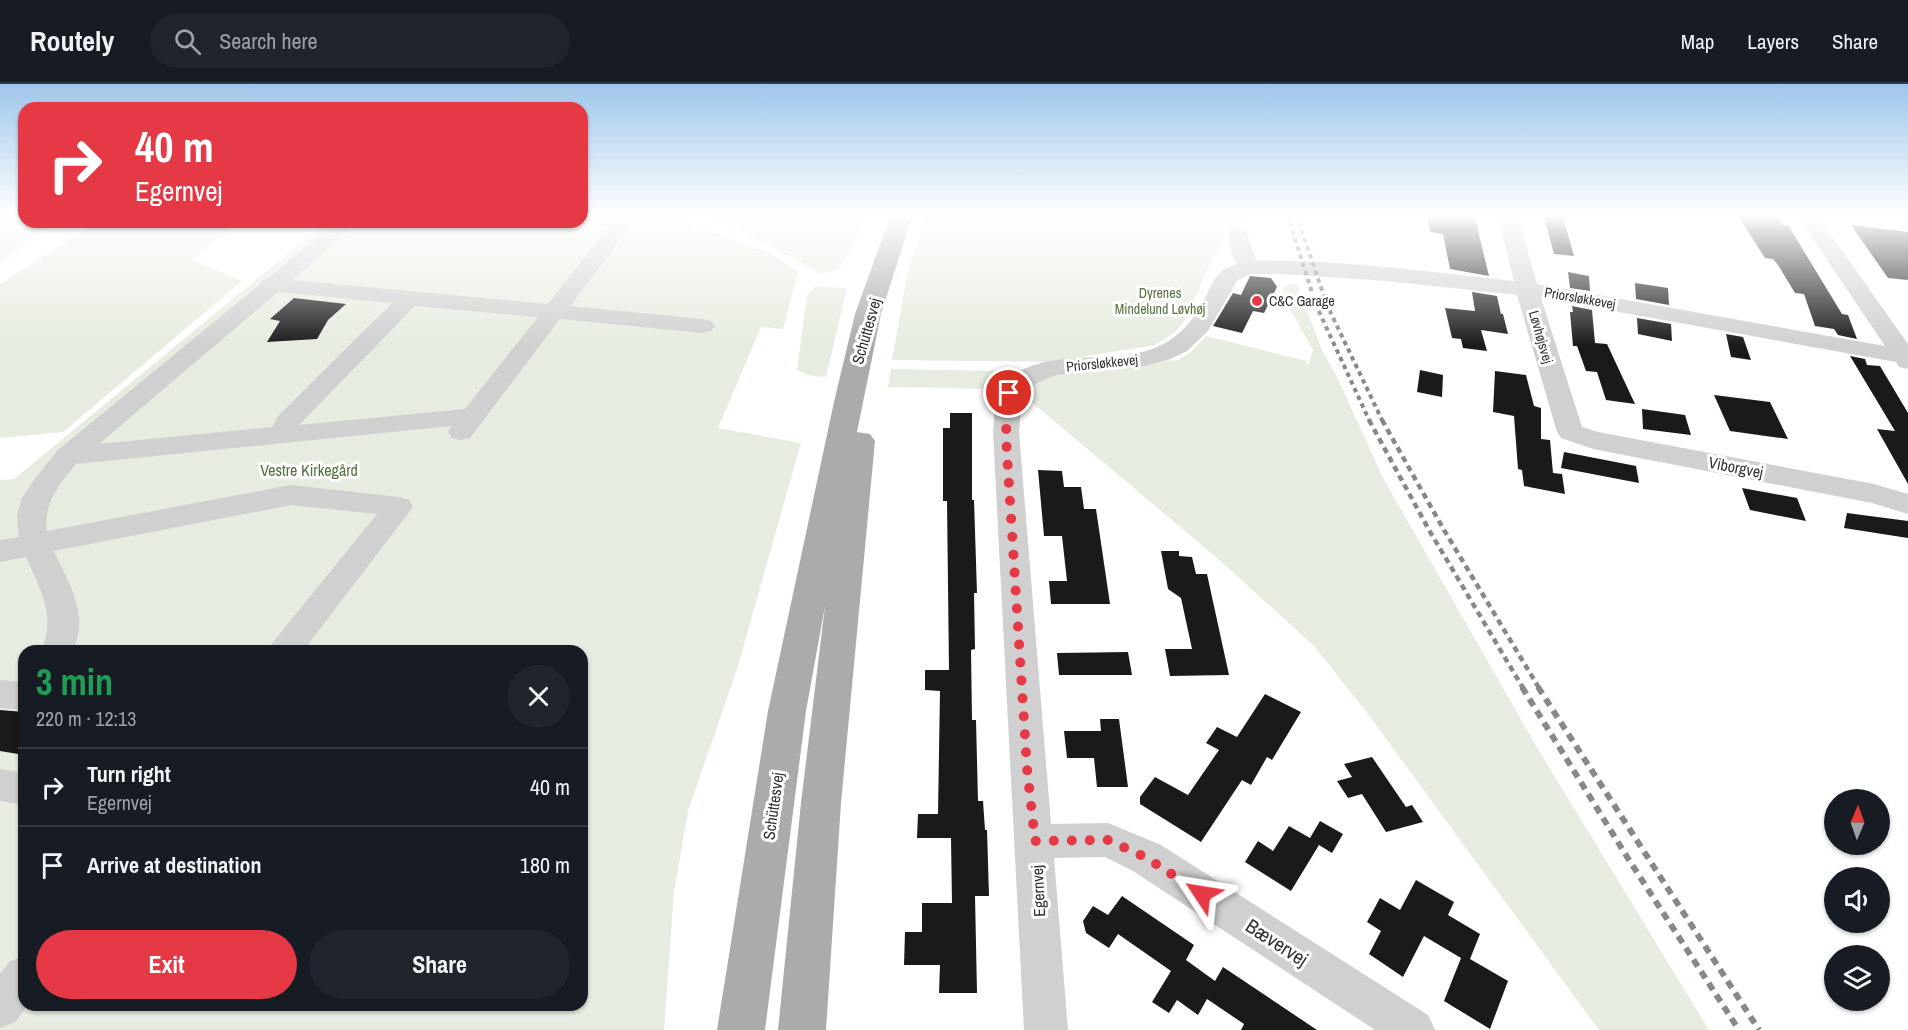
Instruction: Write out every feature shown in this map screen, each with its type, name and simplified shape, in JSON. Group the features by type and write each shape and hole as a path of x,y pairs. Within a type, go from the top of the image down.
{"main road":[{"path":"878,291 888,258"},
{"name":"Schüttesvej","path":"741,1030 787,711 848,402 868,314 878,291"},
{"name":"Schüttesvej","path":"801,1030 824,780 867,373 877,312 878,291"}],"street":[{"path":"61,645 64,630 61,600 36,543 31,515 42,488 68,456 304,258"},
{"path":"457,437 596,258"},
{"path":"1244,258 1250,267"},
{"name":"Løvhøjsvej","path":"1519,258 1568,426"},
{"path":"1837,258 1907,359"},
{"name":"Priorsløkkevej","path":"1009,393 1023,380 1040,372 1057,368 1152,358 1179,346 1196,332 1228,277 1235,271 1250,267 1339,271 1527,289 1907,359"},
{"path":"270,285 703,326"},
{"path":"283,436 287,423 411,297"},
{"name":"Egernvej","path":"1009,393 1006,432 1046,1030"},
{"path":"68,456 474,416"},
{"name":"Viborgvej","path":"1568,426 1570,432 1578,437 1874,494 1908,504"},
{"path":"0,551 291,495 399,507 290,645"},
{"path":"0,785 18,788"},
{"name":"Bævervej","path":"1035,841 1108,840 1147,858 1413,1030"},
{"path":"0,1007 18,984"}],"green space":[{"path":"40,258 192,258 242,281 63,432 0,438 0,284"},
{"name":"Vestre Kirkegård","path":"282,258 778,258 798,272 783,329 761,327 718,428 801,443 737,669 688,811 674,892 664,1030 0,1030 0,480 14,479"},
{"path":"792,258 847,258 837,269 829,273 819,273"},
{"name":"Dyrenes Mindelund Løvhøj","path":"913,258 1213,258 1185,321 1175,332 1155,345 1051,362 892,360 907,275"},
{"path":"1297,284 1322,350 1338,379 1383,478 1535,744 1709,1030 1599,1030 1368,714 1314,646 1216,557 1022,394 1032,384 1048,376 1080,370 1178,360 1191,352 1206,336 1306,361 1308,366 1313,350 1283,297 1284,286"},
{"path":"815,287 847,288 826,377 812,376 797,370 807,295"},
{"path":"891,369 1000,371 1015,376 1003,389 888,387"}],"building":[{"path":"1448,258 1485,258 1489,276 1450,269"},
{"path":"1766,258 1808,258 1842,314 1848,315 1857,339 1838,335 1834,329 1815,326 1804,294 1795,293 1773,259"},
{"path":"1874,258 1908,258 1908,280 1888,278"},
{"path":"1568,272 1589,276 1590,291 1570,288"},
{"path":"1250,276 1271,278 1277,287 1264,313 1253,311 1242,333 1213,326 1233,293 1241,295"},
{"path":"1635,283 1668,288 1669,305 1636,299"},
{"path":"1472,292 1497,296 1501,314 1503,314 1508,334 1481,330 1487,351 1463,348 1461,339 1452,338 1445,308 1475,311"},
{"path":"294,298 346,304 328,320 317,339 267,342 280,321 270,319"},
{"path":"1572,306 1592,310 1595,343 1607,344 1635,404 1606,400 1597,372 1586,371 1577,346 1573,346 1570,312 1573,312"},
{"path":"1637,318 1671,324 1672,341 1638,334"},
{"path":"1726,334 1743,337 1751,360 1731,357"},
{"path":"1850,356 1865,359 1867,365 1880,366 1908,413 1908,484 1877,429 1895,431"},
{"path":"1420,370 1443,375 1442,397 1417,392"},
{"path":"1495,371 1526,375 1534,406 1541,408 1541,439 1550,440 1553,473 1562,474 1565,494 1524,486 1522,470 1518,469 1514,416 1493,412"},
{"path":"1714,395 1770,402 1788,439 1730,431"},
{"path":"1642,409 1685,415 1691,435 1643,429"},
{"path":"950,413 972,413 972,500 974,500 977,593 974,593 975,649 971,650 972,720 976,720 978,801 983,801 985,830 987,830 989,896 975,896 977,993 939,993 940,965 904,965 905,932 922,932 922,903 952,903 951,838 917,838 918,814 938,814 940,691 925,690 925,670 949,670 947,501 943,501 943,428 950,428"},
{"path":"1564,452 1636,466 1639,483 1561,468"},
{"path":"1038,470 1062,471 1064,487 1081,487 1084,509 1096,509 1110,604 1051,604 1049,581 1067,581 1062,536 1044,536"},
{"path":"1742,488 1797,498 1806,521 1750,510"},
{"path":"1847,513 1908,521 1908,538 1844,528"},
{"path":"1161,551 1179,551 1179,556 1192,557 1196,574 1207,574 1229,675 1170,676 1165,649 1192,649 1181,598 1168,589"},
{"path":"1128,652 1132,675 1059,675 1057,653"},
{"path":"1265,694 1301,712 1272,760 1267,757 1251,785 1242,780 1201,842 1140,804 1140,797 1155,777 1188,795 1219,750 1206,743 1217,727 1237,737"},
{"path":"0,710 18,712 18,754 0,751"},
{"path":"1100,719 1119,719 1128,787 1097,787 1094,758 1067,758 1064,731 1101,731"},
{"path":"1372,757 1406,807 1412,805 1423,822 1386,832 1362,794 1348,798 1337,781 1352,777 1344,764"},
{"path":"1320,821 1343,834 1332,853 1319,845 1291,891 1245,862 1258,841 1273,851 1289,826 1310,838"},
{"path":"1416,880 1454,902 1448,915 1480,934 1470,959 1508,981 1490,1029 1444,1001 1461,958 1424,936 1403,977 1369,954 1381,931 1367,922 1380,898 1400,910"},
{"path":"1122,896 1194,945 1186,960 1215,981 1223,967 1317,1030 1241,1030 1244,1024 1207,999 1198,1015 1177,1000 1169,1013 1152,1002 1171,971 1118,934 1109,948 1086,933 1083,921 1093,906 1108,915"}],"railway":[{"path":"1301,258 1316,305 1370,421"},
{"path":"1311,258 1327,305 1382,421"},
{"path":"1370,421 1429,530 1523,688"},
{"path":"1382,421 1444,530 1539,688"},
{"path":"1522,687 1629,860 1739,1030"},
{"path":"1538,687 1759,1030"}],"place":[{"name":"C&C Garage","path":"1257,301"}],"route":[{"path":"1009,393 1007,454 1027,768 1035,841 1108,840 1147,858 1202,894"}]}
